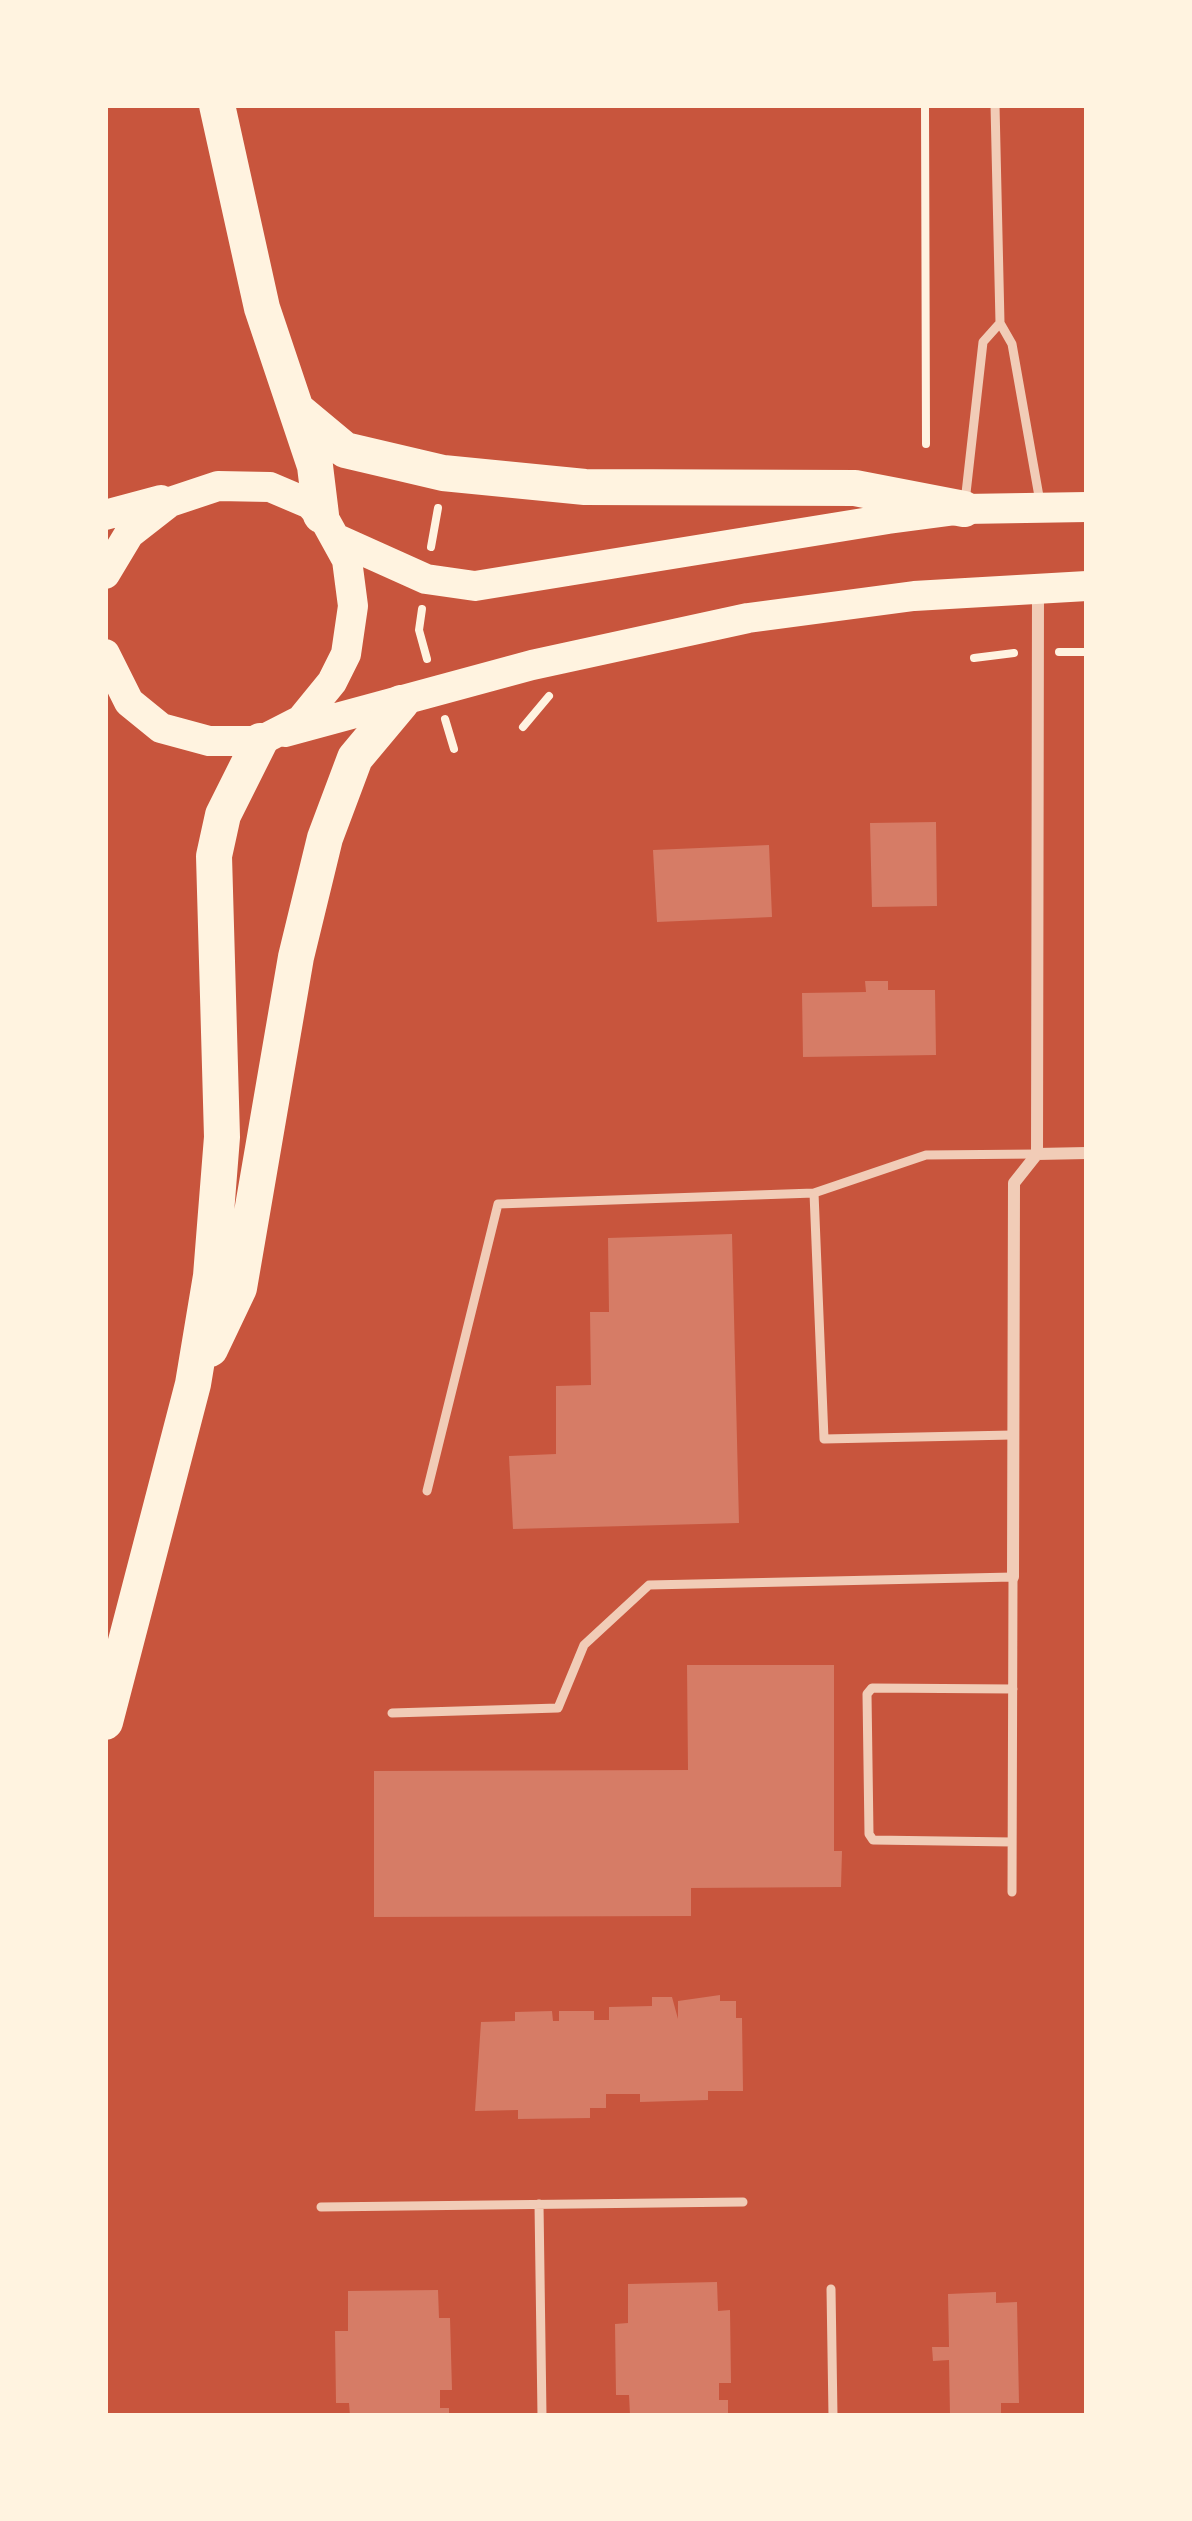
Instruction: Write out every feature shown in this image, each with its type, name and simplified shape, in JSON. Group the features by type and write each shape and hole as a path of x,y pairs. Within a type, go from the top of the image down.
{"highway":[{"path":"218,105 262,308 315,466 329,527"},
{"path":"297,410 345,450 443,472 585,487 855,488 964,509"},
{"path":"193,1384 239,1288 296,957 326,838 355,758 401,703"},
{"path":"105,1722 193,1384 220,1179 214,856 224,815 272,737"}],"main road":[{"path":"105,514 231,484 270,487 293,494 329,527 426,579 475,586 563,575 811,529 964,509 1087,507"},
{"path":"105,574 115,551 139,524 196,490"},
{"path":"272,737 317,703 346,654 353,585 329,527"},
{"path":"106,661 129,702 161,728 209,741 272,737 532,665 748,618 914,596 1087,586"}],"street":[{"path":"1013,1577 1014,1183 1037,1154 1038,587"},
{"path":"1037,1154 1087,1153"}],"lane":[{"path":"995,105 1000,323 1012,344 1041,508"},
{"path":"964,509 982,342 1000,323"},
{"path":"428,1491 498,1204 814,1193 926,1155 1037,1154"},
{"path":"814,1193 824,1439 1012,1435"},
{"path":"392,1712 558,1708 584,1645 649,1585 1013,1577 1012,1892"},
{"path":"1012,1689 872,1688 867,1694 868,1834 873,1840 1012,1842"},
{"path":"321,2207 743,2201"},
{"path":"539,2204 542,2416"},
{"path":"831,2289 833,2416"}],"path":[{"path":"926,105 926,444"}],"building":[{"path":"936,822 937,906 872,907 870,823"},
{"path":"769,845 772,917 657,922 653,850"},
{"path":"865,981 888,981 888,990 935,990 936,1055 803,1057 802,993 866,992"},
{"path":"732,1234 739,1523 513,1529 509,1456 556,1454 556,1386 591,1385 590,1312 609,1312 608,1238"},
{"path":"687,1665 834,1665 834,1851 842,1851 841,1887 691,1888 691,1916 374,1917 374,1771 688,1770"},
{"path":"720,1995 720,2001 736,2001 736,2018 742,2018 743,2091 708,2091 708,2100 640,2102 640,2094 606,2094 606,2108 590,2108 590,2118 518,2119 518,2110 475,2111 481,2022 515,2021 515,2012 552,2011 553,2021 559,2021 559,2011 594,2011 594,2020 609,2020 609,2007 652,2006 652,1997 672,1997 678,2019 678,2001"},
{"path":"717,2282 718,2311 730,2310 731,2383 719,2383 719,2400 728,2400 728,2416 630,2415 629,2395 616,2395 615,2324 628,2323 628,2284"},
{"path":"438,2290 439,2318 450,2318 452,2390 440,2390 440,2408 449,2408 449,2416 350,2416 349,2403 336,2403 335,2331 348,2331 348,2291"},
{"path":"996,2292 996,2303 1017,2302 1019,2403 1001,2403 1001,2414 950,2415 949,2360 933,2361 932,2347 949,2347 948,2294"}]}
